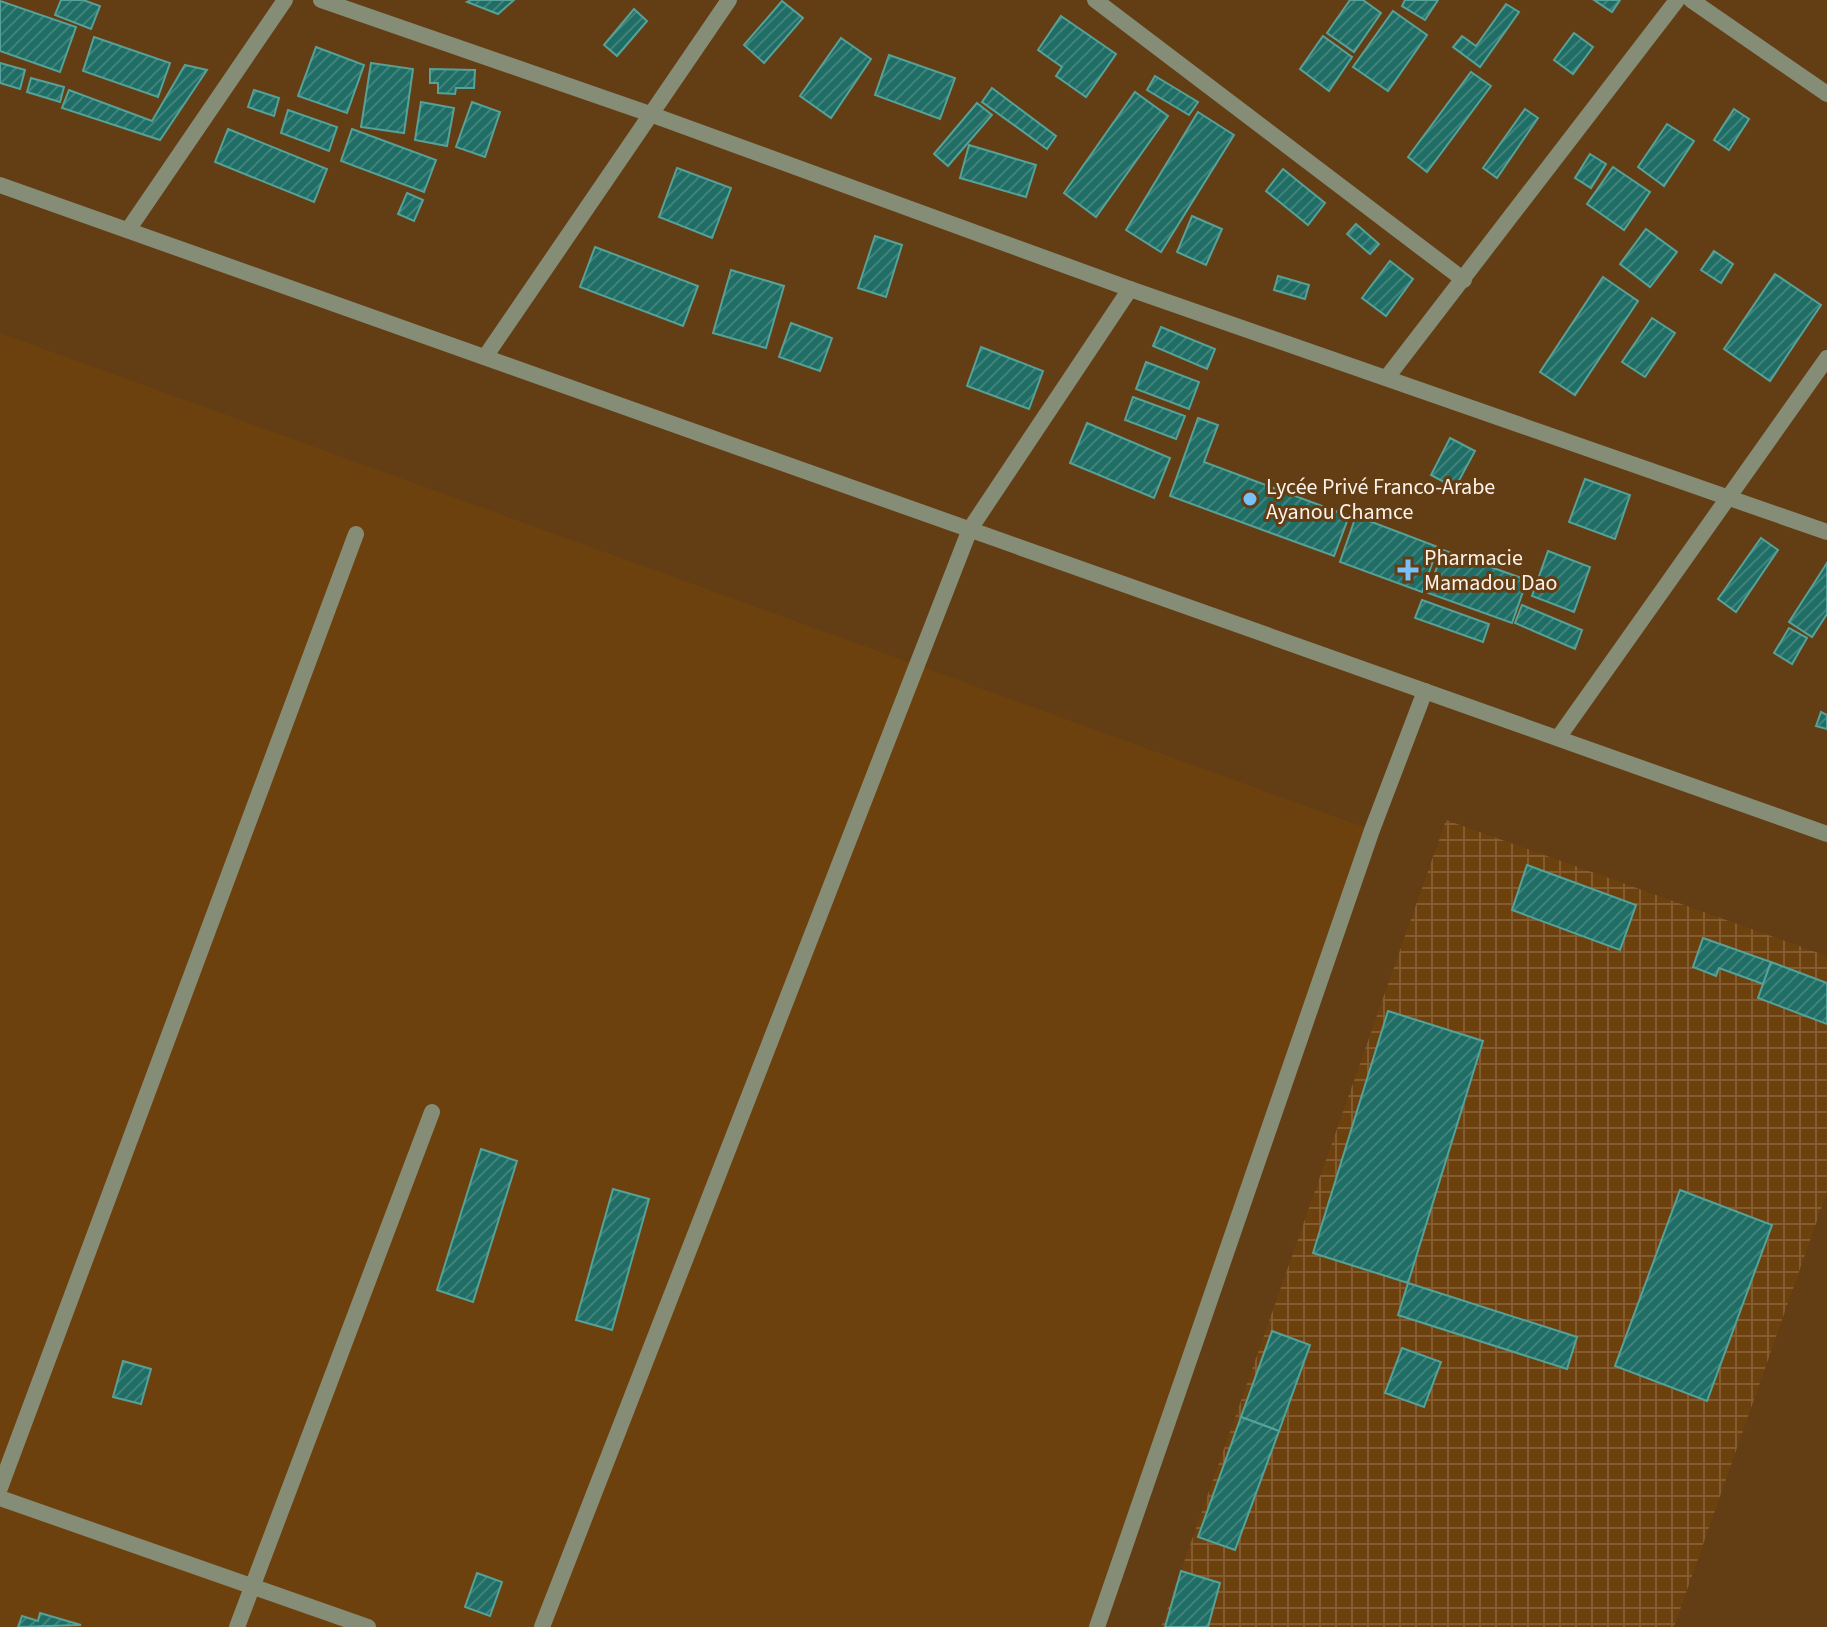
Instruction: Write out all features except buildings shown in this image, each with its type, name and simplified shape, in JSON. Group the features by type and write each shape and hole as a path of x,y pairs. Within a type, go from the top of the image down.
{"street":[{"path":"128,230 285,0"},
{"path":"321,0 650,114 1130,289 1388,376 1827,532"},
{"path":"485,357 729,0"},
{"path":"1095,0 1464,280"},
{"path":"1388,376 1677,0"},
{"path":"1691,0 1827,94"},
{"path":"0,185 1827,834"},
{"path":"542,1627 970,529 1130,289"},
{"path":"1558,738 1827,358"},
{"path":"0,1488 356,534"},
{"path":"1097,1627 1372,830 1425,691"},
{"path":"237,1627 432,1112"},
{"path":"0,1498 368,1627"}],"shaded area":[{"path":"0,333 1372,830 1097,1627 0,1627"},
{"path":"1446,820 1827,956 1827,1192 1674,1627 1161,1627"}],"place":[{"name":"Lycée Privé Franco-Arabe Ayanou Chamce","path":"1250,499"},
{"name":"Pharmacie Mamadou Dao","path":"1408,570"}]}
